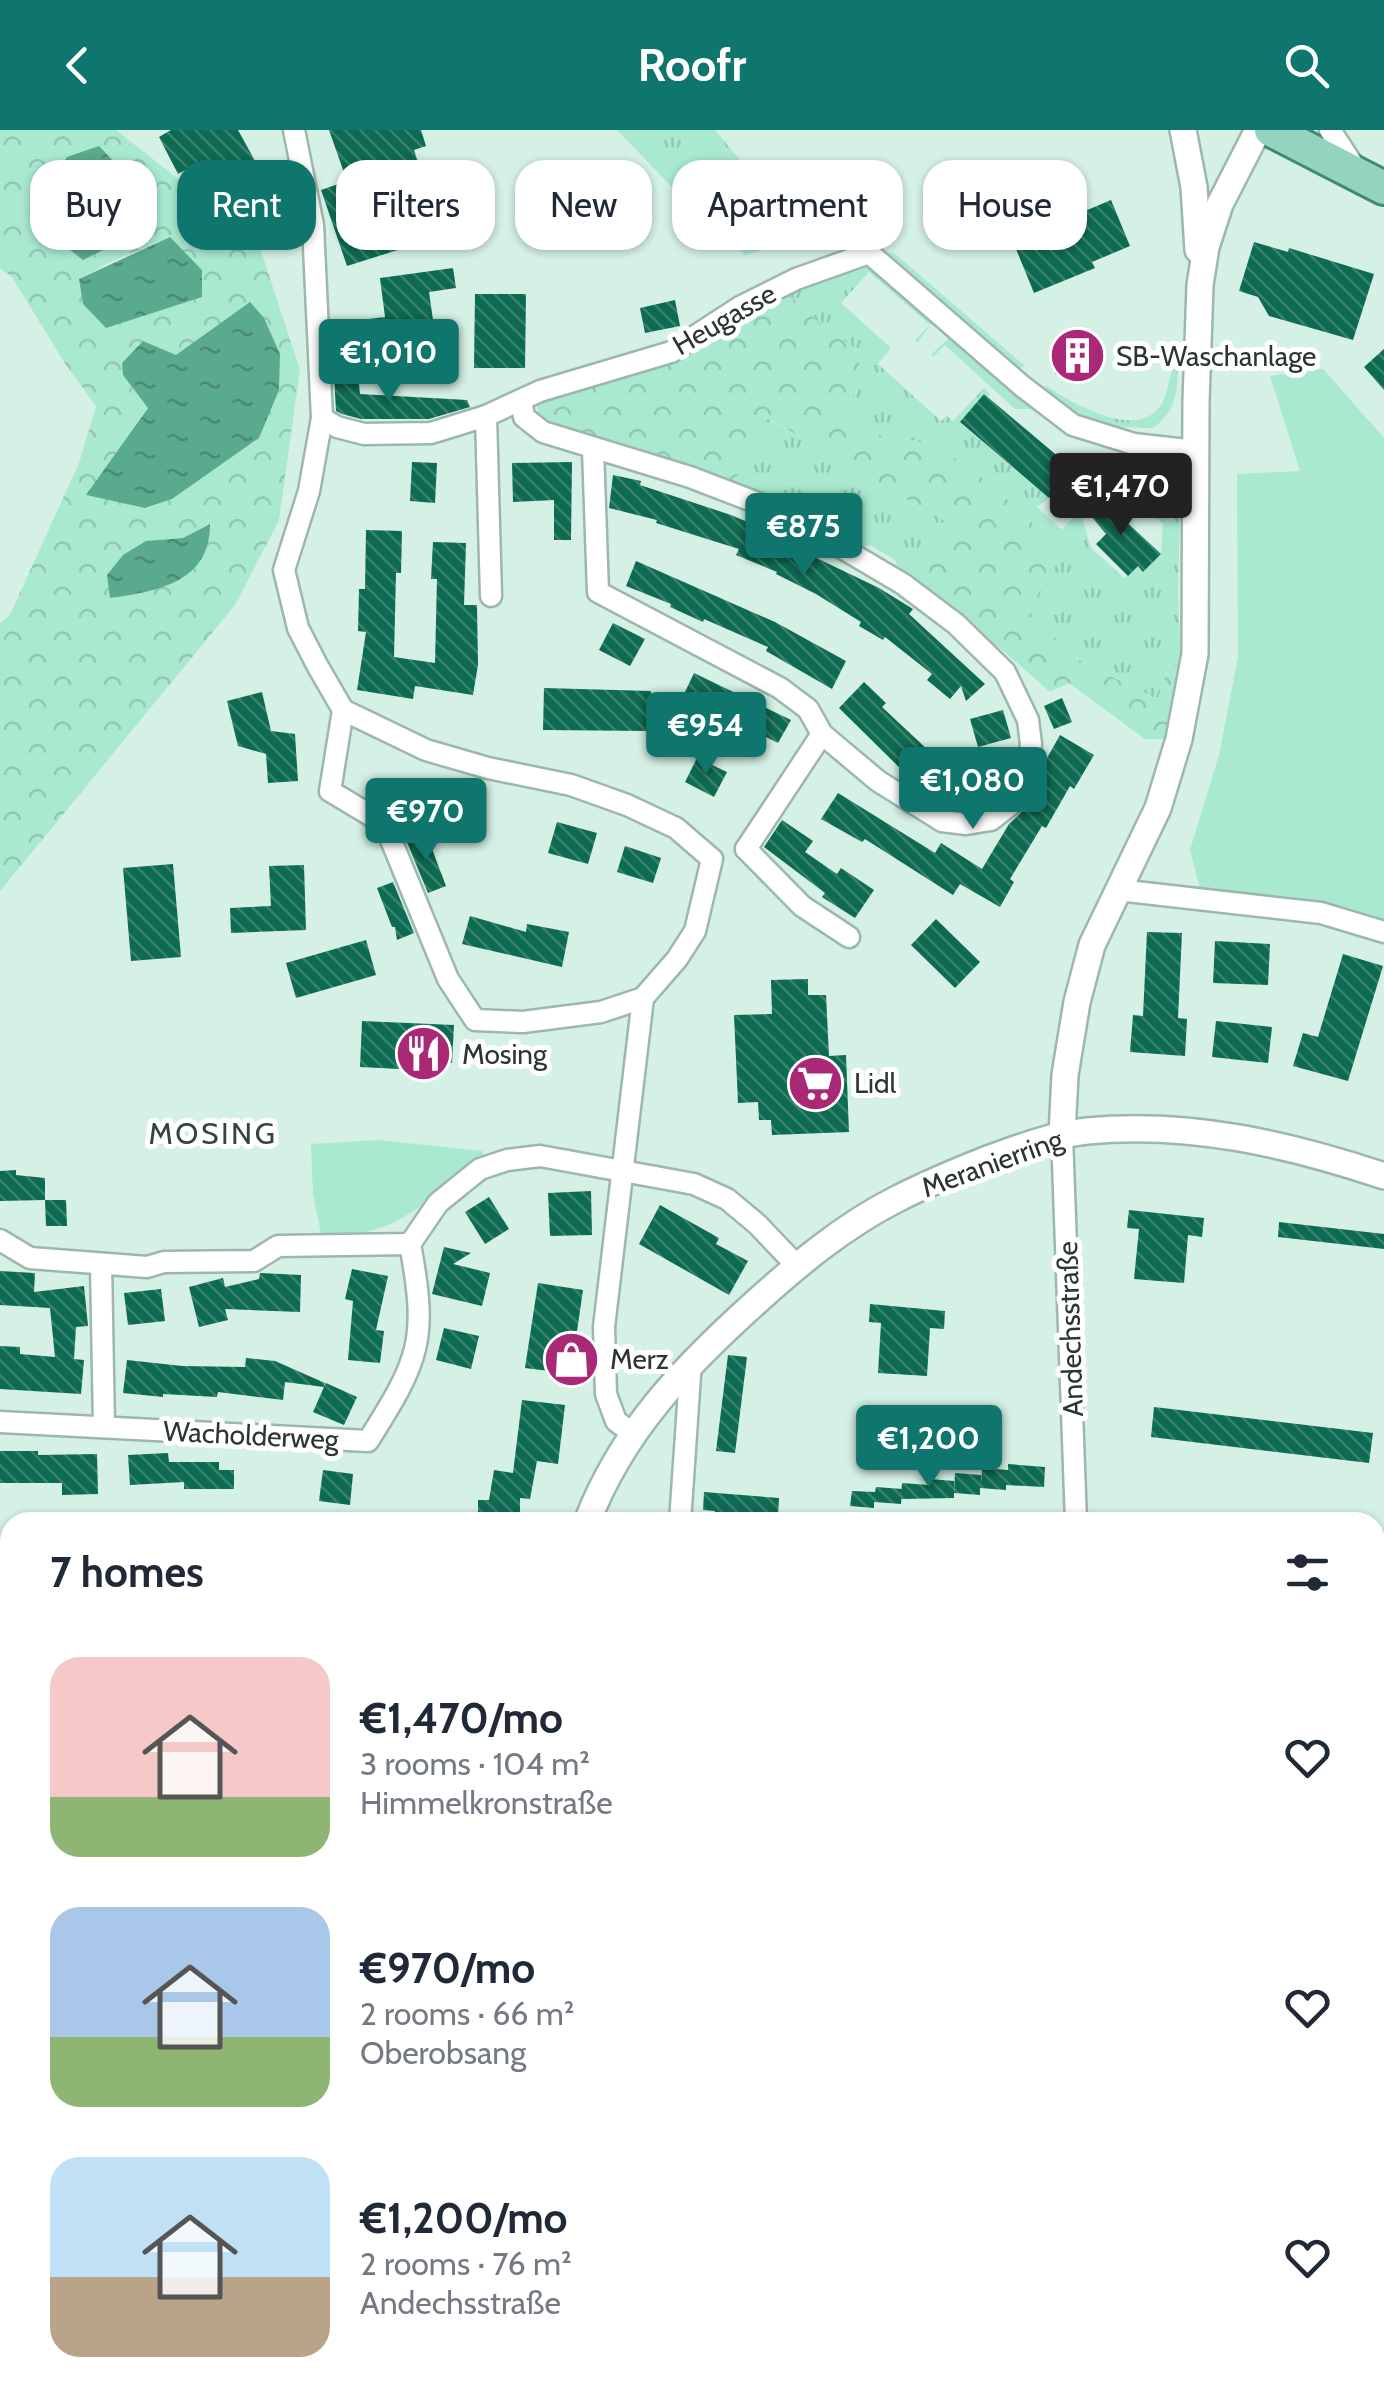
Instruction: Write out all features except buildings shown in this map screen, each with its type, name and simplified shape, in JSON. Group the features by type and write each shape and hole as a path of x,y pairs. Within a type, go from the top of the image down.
{"main road":[{"path":"1270,130 1373,183"}],"street":[{"path":"294,130 312,224 322,418 309,490 284,570 298,628 343,710 426,750 571,785 627,805 676,828 712,859"},
{"path":"1062,1134 1065,1075 1077,1002 1092,946 1158,808 1179,739 1195,654 1200,285 1196,205 1183,130"},
{"path":"1200,285 1206,246 1220,204 1258,130"},
{"path":"1330,130 1373,183"},
{"name":"Heugasse","path":"322,418 337,427 364,434 432,434 486,416 540,391 671,352 740,307 782,286 869,253 1022,386 1073,425 1134,444 1195,451"},
{"path":"521,400 524,417 543,432 690,477 781,512 903,584 956,624 1005,672 1028,720 1031,744 1026,778 1015,801 991,820 966,824 942,821 878,782 822,734 808,709 780,688 598,592 593,449"},
{"path":"486,416 491,596"},
{"path":"343,710 330,791 374,818 388,835 448,979 474,1020 523,1022 601,1012 643,998 678,959 695,931 712,859"},
{"path":"712,859 746,849 822,734"},
{"path":"746,849 802,906 850,937"},
{"path":"1118,890 1321,913 1384,932"},
{"path":"632,1433 616,1420 606,1394 604,1344 643,998"},
{"name":"Meranierring","path":"591,1512 632,1433 691,1360 796,1266 892,1201 952,1173 1062,1134 1090,1131 1193,1132 1256,1140 1319,1154 1384,1176"},
{"name":"Andechsstraße","path":"1062,1134 1076,1512"},
{"path":"0,1240 30,1258 147,1267 164,1262 254,1262 278,1246 410,1244 438,1203 480,1169 507,1160 540,1156 694,1184 727,1198 758,1224 796,1266"},
{"name":"Wacholderweg","path":"0,1422 368,1440 416,1358 421,1320 410,1244"},
{"path":"101,1264 104,1427"},
{"path":"681,1512 691,1360"}],"green space":[{"path":"0,130 116,130 154,160 30,160 30,250 139,250 79,279 106,327 202,297 170,237 157,242 157,162 177,178 177,250 261,250 300,370 279,520 235,605 0,891 0,623 10,615 79,463 96,406 12,277 0,268","holes":["251,303 259,438 172,499 146,508 87,495 148,407 123,375 122,363 143,342 175,356","209,524 110,598 146,541 183,538"]},
{"path":"617,130 715,130 740,160 672,160 672,187 652,166 652,160 646,160"},
{"path":"893,252 1025,366 1015,370 885,254"},
{"path":"866,263 933,322 917,343 915,340 930,325 869,272 841,303 891,348 878,364 941,421 947,416 953,421 984,388 990,394 988,397 985,395 960,423 1049,498 1037,507 1062,530 1076,514 1059,498 1075,480 1088,483 1082,518 1091,548 1124,578 1138,566 1143,571 1161,554 1163,524 1145,506 1158,503 1154,477 1118,463 1119,455 1163,473 1180,506 1181,669 1169,663 1158,700 1074,657 1028,611 1029,518 970,467 928,443 878,435 850,412 860,358 854,347 828,331 784,290"},
{"path":"784,290 828,331 854,347 860,358 850,412 878,435 928,443 970,467 1029,518 1057,564 1028,611 1074,657 1157,700 1170,662 1191,675 1179,739 1145,739 1069,683 1050,692 1006,653 915,585 948,523 766,417 733,484 547,426 539,418 536,401 713,343"},
{"path":"951,336 1032,409 1015,409 945,345 933,357"},
{"path":"1177,360 1175,398 1167,414 1153,428 1096,420 1044,394 1045,385 1086,409 1136,420 1161,405"},
{"path":"1323,369 1384,438 1384,932 1203,901 1190,850 1219,755 1238,657 1237,474 1300,471 1270,376"},
{"path":"765,417 949,523 915,585 900,573 895,560 870,545 859,547 809,520 805,510 791,502 767,500 733,484"},
{"path":"378,1140 482,1151 484,1157 391,1224 347,1234 321,1233 313,1195 311,1144"}],"water":[{"path":"99,146 112,160 65,160"},
{"path":"170,237 177,250 183,250 202,270 202,297 106,328 83,304 79,279 142,250 157,250 157,243"},
{"path":"70,250 103,250 83,260"},
{"path":"250,302 264,318 280,354 279,390 259,438 172,499 145,508 86,495 148,408 123,375 122,363 143,341 176,355"},
{"path":"210,524 208,544 191,571 163,587 110,598 107,575 123,555 146,541 183,538"}],"place":[{"name":"SB-Waschanlage","path":"1077,356"},
{"name":"Mosing","path":"423,1054"},
{"name":"Lidl","path":"815,1083"},
{"name":"Merz","path":"571,1359"}],"district":[{"name":"MOSING","path":"213,1133"}]}
